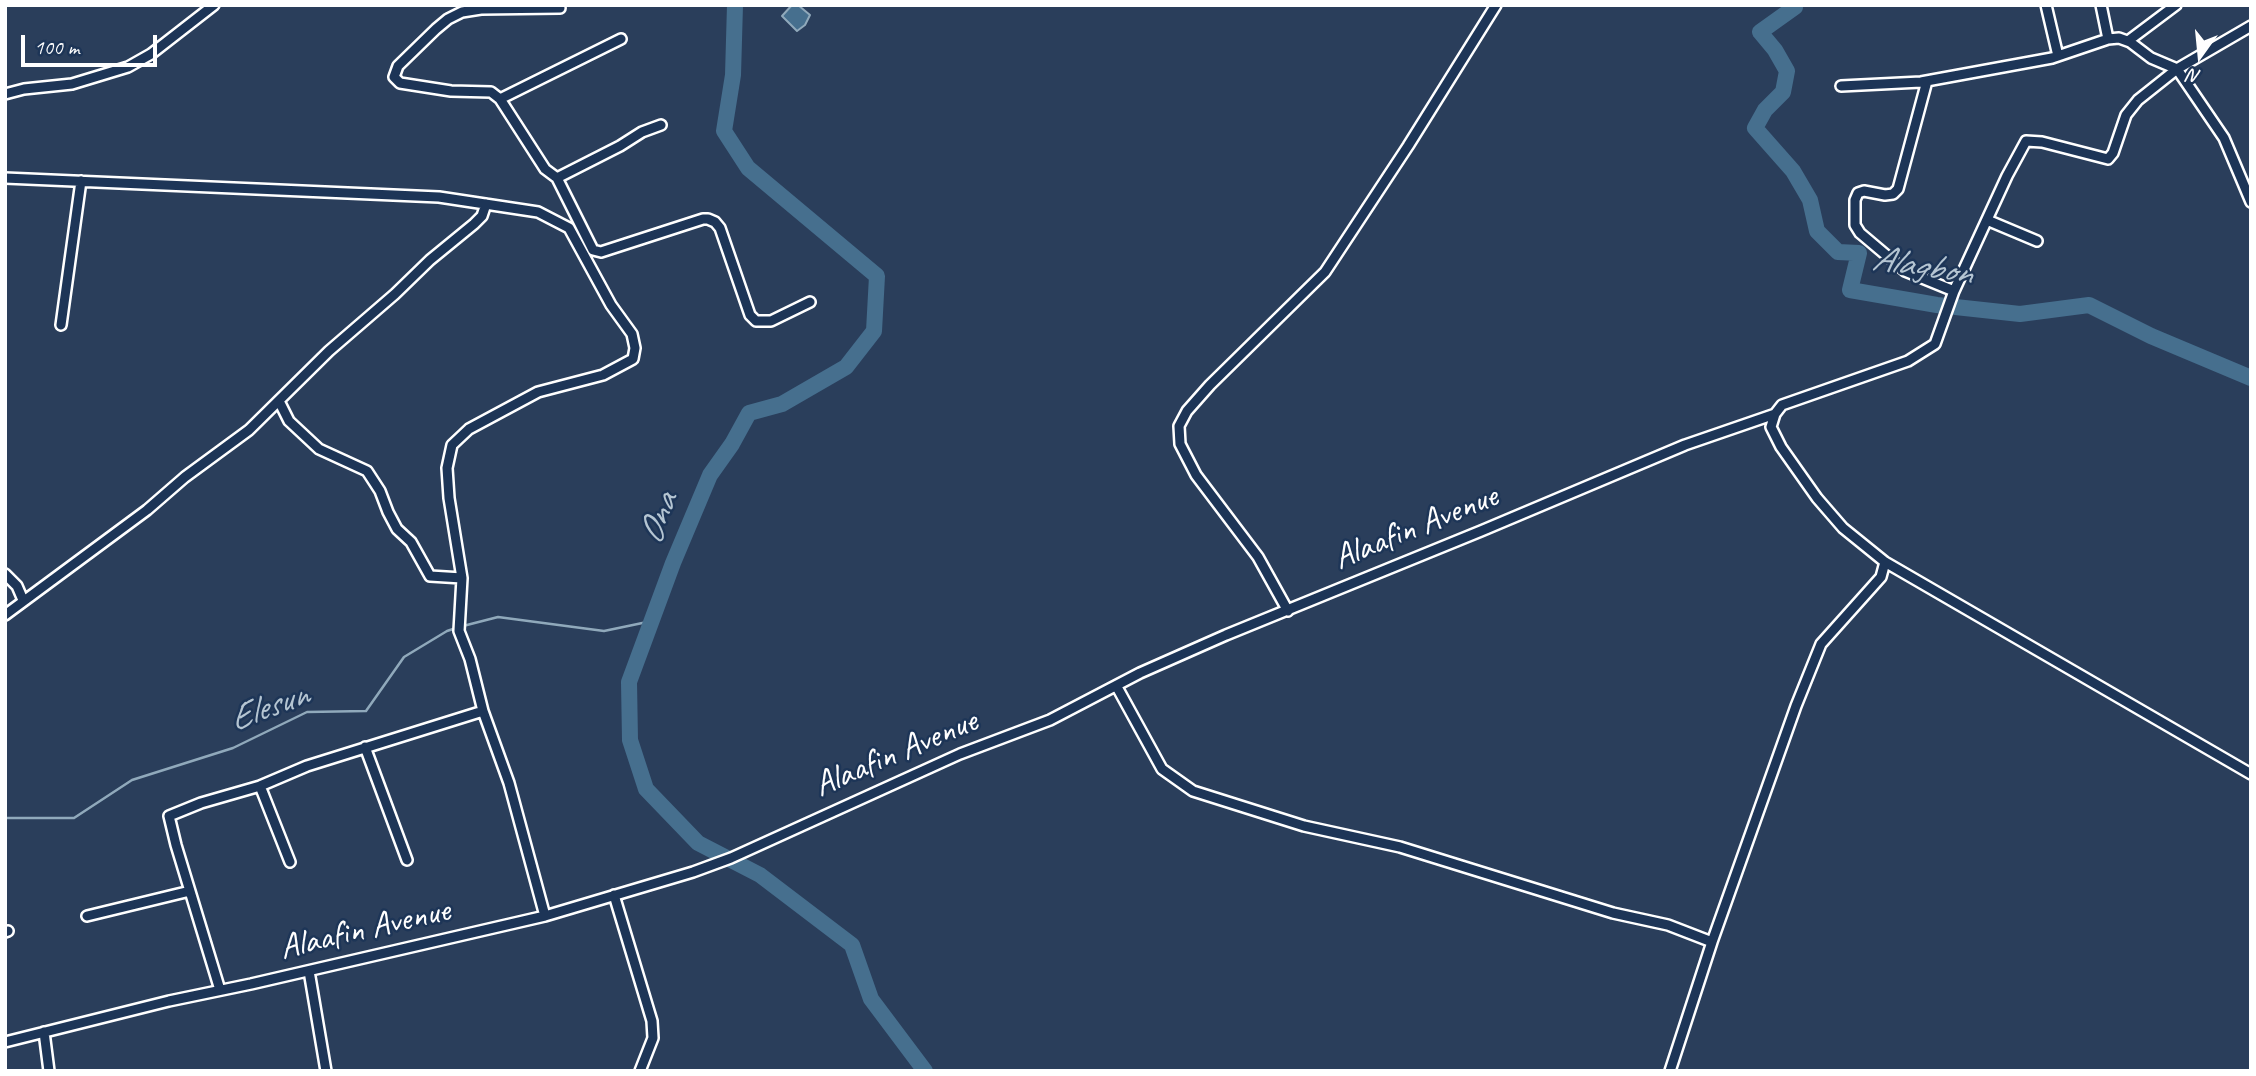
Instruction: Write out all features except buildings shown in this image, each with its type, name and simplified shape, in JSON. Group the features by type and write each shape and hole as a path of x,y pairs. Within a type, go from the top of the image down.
{"street":[{"path":"5,94 72,84 128,66 151,54 214,5"},
{"path":"1288,611 1258,557 1196,475 1180,444 1179,426 1187,411 1210,385 1325,272 1496,5"},
{"path":"2046,5 2058,56"},
{"path":"2101,5 2108,38"},
{"path":"2128,41 2176,5"},
{"path":"560,8 481,9 462,12 448,19 398,66 394,74 396,81 451,91 491,92 500,99 545,169 557,178 593,250 601,252 704,219 713,220 720,228 750,314 756,321 771,321 810,302"},
{"path":"2177,69 2251,26"},
{"path":"1841,86 1927,81 2058,56 2108,38 2119,38 2128,41 2151,58 2177,69 2224,138 2251,202"},
{"path":"500,99 621,39"},
{"name":"Alaafin Avenue","path":"5,1042 545,916 693,872 731,858 960,754 1050,720 1140,673 1213,640 1685,445 1775,414 1782,405 1793,400 1908,360 1935,344 1953,295 2026,141 2042,142 2108,159 2113,153 2126,115 2138,100 2177,69"},
{"path":"1927,81 1898,189 1893,194 1864,191 1858,193 1855,200 1855,225 1860,233 1905,271 1953,295"},
{"path":"557,178 642,132 661,125"},
{"path":"5,178 439,197 538,212 569,228 585,261 632,334 635,353 633,359 603,375 538,393 469,429 452,444 447,468 462,578 459,631 470,659 483,712 509,783 545,916"},
{"path":"61,325 81,181"},
{"path":"5,614 224,450 337,344 474,224 482,216 486,204"},
{"path":"561,224 575,211"},
{"path":"1987,220 2037,241"},
{"path":"279,401 289,421 319,449 367,471 380,491 397,529 411,542 430,576 462,578"},
{"path":"1775,414 1771,427 1802,480 1843,528 1885,562 2251,774"},
{"path":"1670,1071 1712,942 1796,706 1821,645 1881,577 1885,562"},
{"path":"5,574 17,586 23,600"},
{"path":"1117,687 1162,769 1193,791 1304,826 1400,847 1613,913 1668,925 1712,942"},
{"path":"220,990 169,816 201,803 260,786 307,766 483,712"},
{"path":"365,747 407,860"},
{"path":"260,786 290,862"},
{"path":"87,916 190,891"},
{"path":"614,895 652,1021 653,1038 640,1071"},
{"path":"309,971 326,1071"},
{"path":"44,1032 48,1071"}],"water":[{"path":"792,5 798,5 810,15 805,25 797,31 782,16"}],"waterway":[{"name":"Ona","path":"735,5 733,75 724,131 748,168 877,276 874,331 846,367 782,404 749,413 732,444 710,475 673,563 629,682 630,740 646,789 698,843 760,875 852,945 871,999 925,1071"},
{"name":"Alagbon","path":"1795,5 1760,32 1787,71 1783,92 1765,110 1755,128 1793,171 1810,200 1817,231 1838,252 1859,253 1850,290 1937,305 2020,314 2089,305 2151,336 2251,378"},
{"name":"Elesun","path":"463,626 498,617 604,631 652,621"},
{"name":"Elesun","path":"5,818 74,818 132,780 233,748 307,712 366,711 404,657 456,628"}]}
